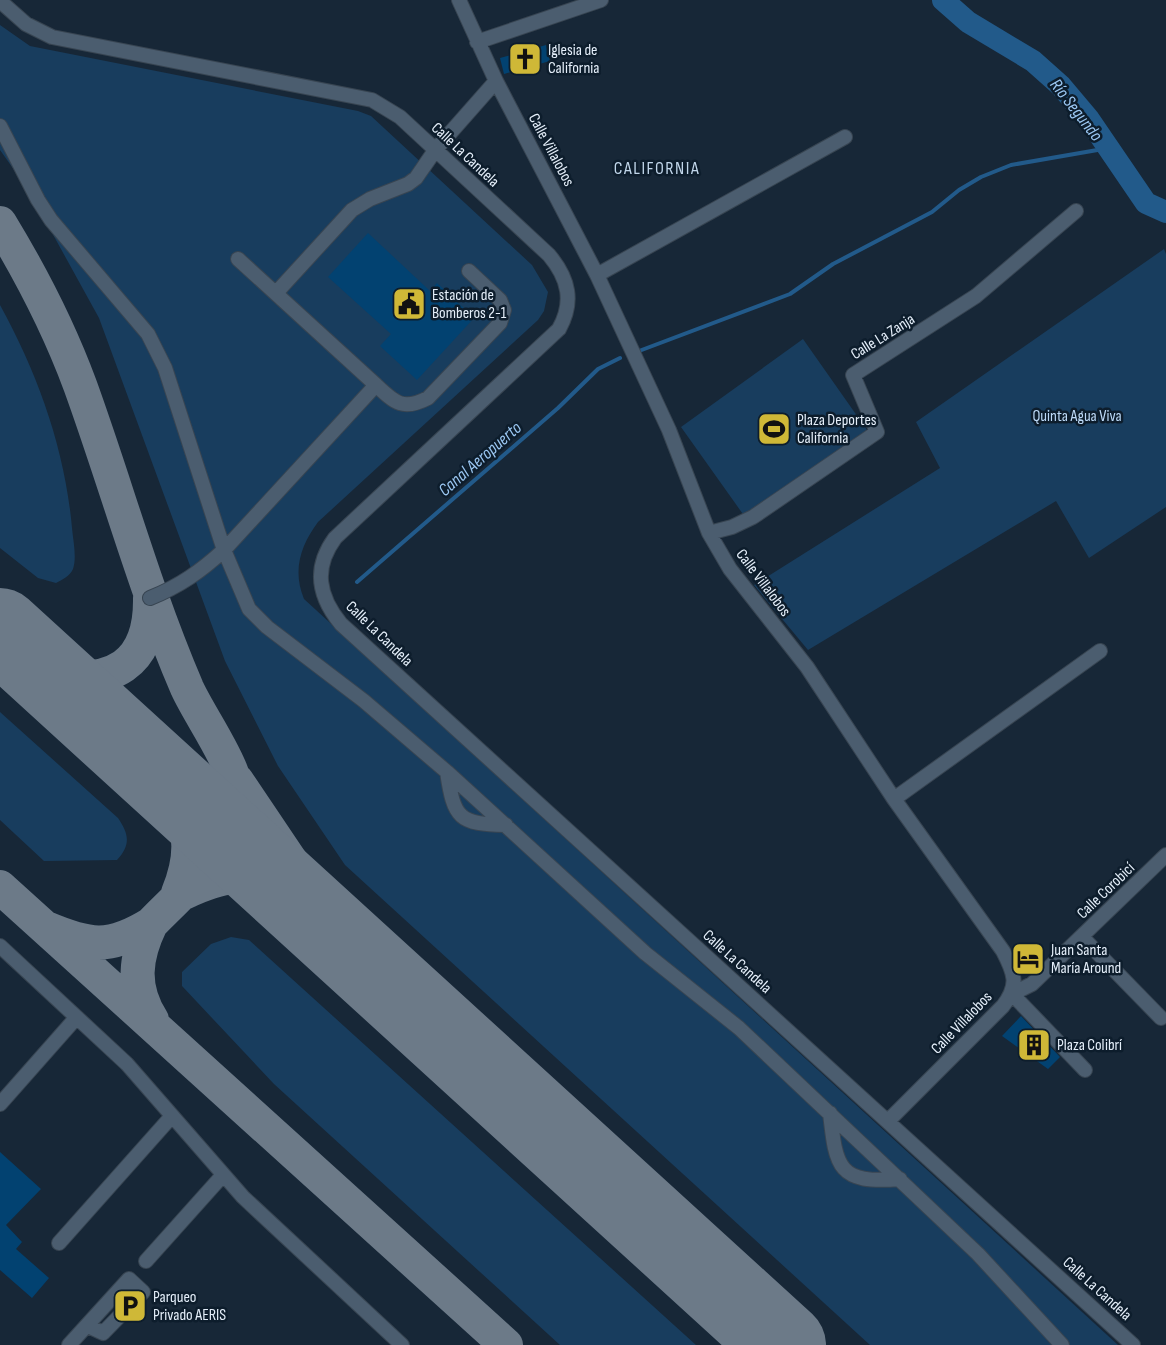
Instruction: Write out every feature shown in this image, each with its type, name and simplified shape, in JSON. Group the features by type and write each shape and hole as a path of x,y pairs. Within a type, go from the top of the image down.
{"street":[{"name":"Calle Villalobos","path":"459,0 496,81 597,275 669,430 709,533 730,569 807,667 894,799 1003,951 1012,969 1012,994 888,1121"},
{"path":"477,42 601,0"},
{"name":"Calle La Candela","path":"0,1 26,24 52,37 372,100 400,117 558,265 568,290 567,311 559,330 550,341 336,538 327,549 320,570 320,583 326,603 340,624 1133,1345"},
{"path":"276,294 352,210 416,178 436,149 496,81"},
{"path":"0,126 38,200 51,220 148,334 165,368 225,550 249,609 267,627 364,701 447,772 645,953 739,1029 978,1254 1062,1345"},
{"path":"597,275 845,137"},
{"name":"Calle La Zanja","path":"709,533 732,527 753,517 877,432 853,375 976,296 1076,211"},
{"path":"238,259 395,402 413,406 428,398 500,323 504,310 500,300 469,271"},
{"path":"150,598 175,588 197,574 225,550 376,385"},
{"path":"894,799 1101,651"},
{"path":"447,772 455,809 462,819 477,825 506,825"},
{"name":"Calle Corobicí","path":"1012,994 1032,984 1166,855"},
{"path":"1082,937 1161,1018"},
{"path":"0,946 122,1060 223,1175 265,1219 402,1345"},
{"path":"1012,994 1085,1070"},
{"path":"0,1104 76,1018"},
{"path":"830,1113 833,1146 838,1160 847,1173 862,1180 900,1179"},
{"path":"60,1243 172,1116"},
{"path":"146,1261 223,1175"},
{"path":"69,1345 88,1326"}],"green space":[{"path":"0,25 30,46 358,111 371,116 532,265 548,292 544,311 538,320 318,522 300,558 299,578 304,599 1118,1345 870,1345 345,865 278,766 225,661 99,318 29,191 0,150"},
{"name":"Quinta Agua Viva","path":"1164,249 1166,254 1166,507 1089,558 1056,501 808,650 754,585 940,468 916,422"},
{"path":"0,305 38,385 63,470 75,559 70,574 56,583 38,578 0,548"},
{"name":"Plaza Deportes California","path":"803,339 867,430 745,517 681,427"},
{"path":"0,712 118,818 127,839 125,849 117,860 44,861 0,820"},
{"path":"231,937 249,940 696,1345 560,1345 274,1084 182,986 182,972 211,944"}],"building":[{"name":"Iglesia de California","path":"546,45 550,61 504,74 500,58"},
{"name":"Estación de Bomberos 2-1","path":"368,233 430,291 437,283 474,318 417,380 380,346 391,334 328,277"},
{"name":"Plaza Colibrí","path":"1021,1016 1060,1057 1048,1069 1002,1036"},
{"path":"0,1152 41,1189 6,1225 22,1242 16,1249 49,1278 32,1298 0,1270"}],"waterway":[{"name":"Río Segundo","path":"943,0 968,22 1033,61 1061,86 1088,118 1146,203 1166,212"},
{"path":"639,351 790,294 833,264 932,212 959,190 981,177 1011,165 1109,148"},
{"name":"Canal Aeropuerto","path":"357,582 558,408 598,369 620,358"}],"taxiway":[{"path":"0,223 44,302 72,364 172,650 187,688 229,765 239,797 239,812 235,826 216,856 151,924 123,938 99,942 75,939 46,928"},
{"path":"50,676 92,677 124,666 135,655 144,640 149,621 150,598"},
{"path":"150,765 172,796 185,825 188,856 178,893"},
{"path":"237,781 305,882 384,980"},
{"path":"184,893 199,886 235,877 258,880 286,891"},
{"path":"0,887 506,1345"},
{"path":"151,924 141,948 138,984 145,1008 152,1020"}],"runway":[{"path":"0,630 784,1345"}],"place":[{"name":"Iglesia de California","path":"525,59"},
{"name":"Estación de Bomberos 2-1","path":"409,304"},
{"name":"Plaza Deportes California","path":"774,429"},
{"name":"Juan Santa María Around","path":"1028,959"},
{"name":"Plaza Colibrí","path":"1034,1045"},
{"name":"Parqueo Privado AERIS","path":"130,1306"}],"district":[{"name":"CALIFORNIA","path":"657,168"}]}
